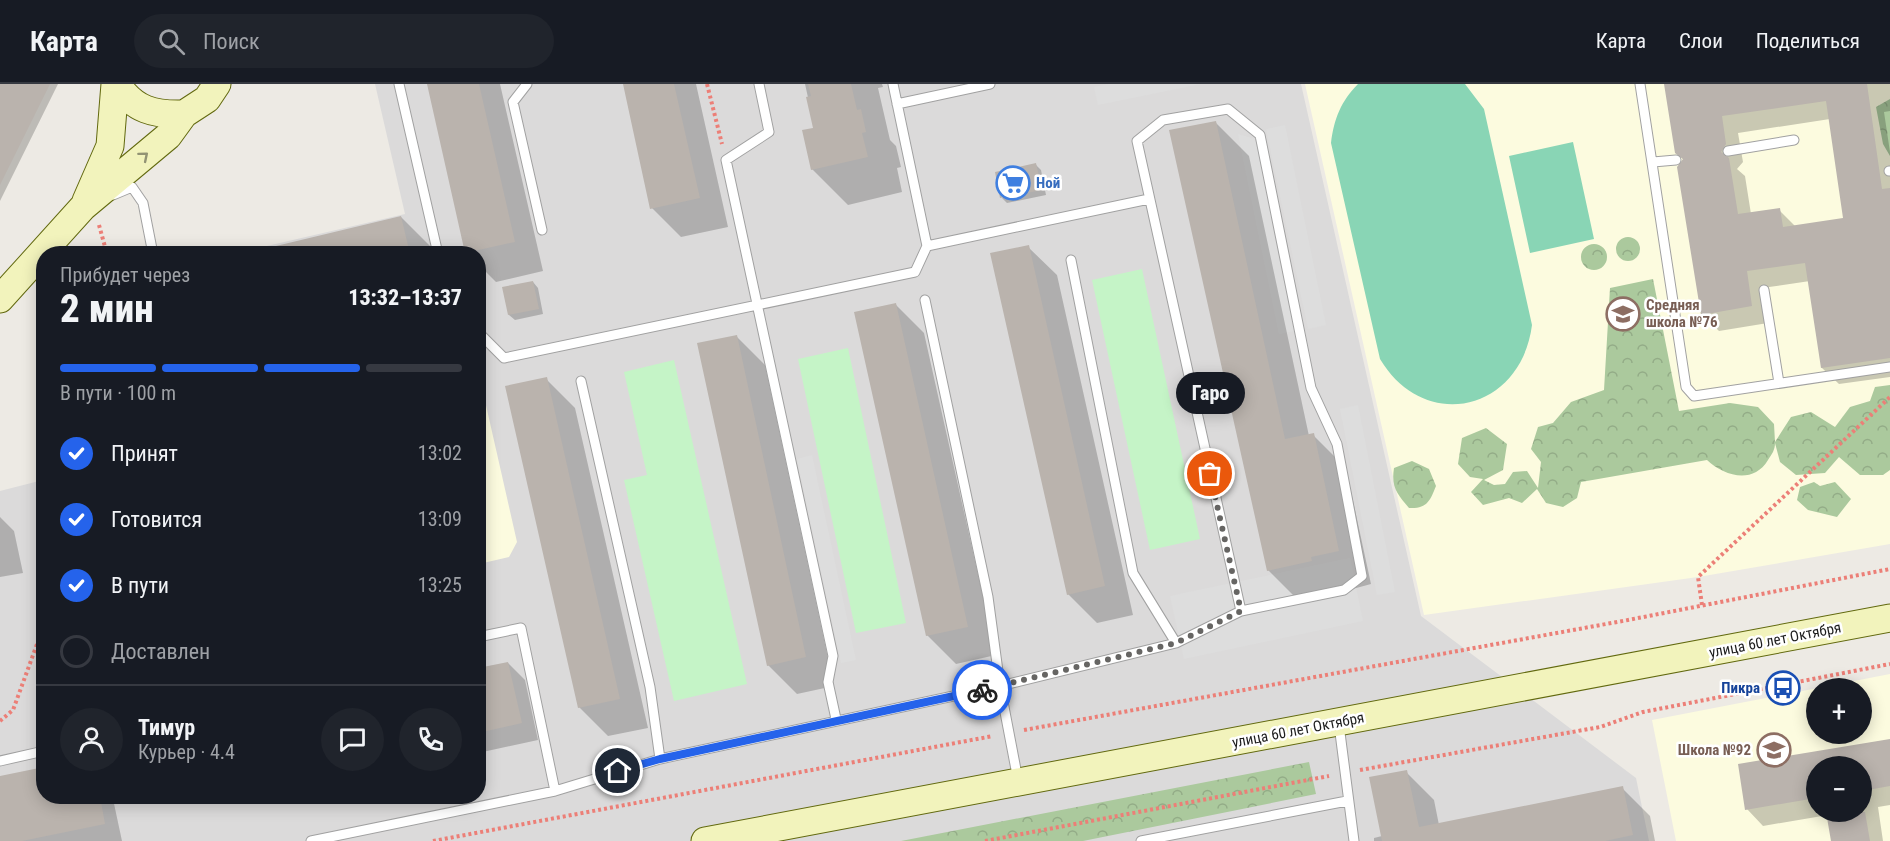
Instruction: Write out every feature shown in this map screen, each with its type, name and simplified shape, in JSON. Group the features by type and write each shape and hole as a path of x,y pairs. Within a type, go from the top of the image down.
{"main road":[{"path":"116,84 125,97 140,108 158,114 184,114"},
{"path":"90,213 110,146 116,84"},
{"path":"55,246 168,136 184,114 207,99 218,84"},
{"path":"0,299 36,265"},
{"name":"улица 60 лет Октября","path":"705,841 1890,618"}],"lane":[{"path":"399,84 436,246"},
{"path":"527,84 513,102 542,230"},
{"path":"759,84 769,132 726,160 755,305 833,656 828,682 836,719"},
{"path":"486,340 504,358 915,272 927,246 893,84"},
{"path":"897,104 990,84"},
{"path":"1640,84 1686,387 1694,396 1890,367"},
{"path":"311,841 555,791 660,759 836,719 1000,686 1176,643 1241,611 1344,590 1362,576 1337,444 1311,388 1260,135 1228,109 1163,120 1137,141 1241,611"},
{"path":"1728,151 1794,140"},
{"path":"1653,162 1676,160"},
{"path":"90,213 132,187 143,203 151,246"},
{"path":"927,246 1149,199"},
{"path":"1071,260 1133,573 1176,643"},
{"path":"1764,290 1779,383"},
{"path":"925,300 988,597 1000,686 1019,783"},
{"path":"581,381 650,687 660,759"},
{"path":"486,635 521,628 555,791"},
{"path":"1338,723 1354,841"},
{"path":"0,761 36,753"},
{"path":"1141,841 1347,801"}],"path":[{"path":"707,84 726,160"},
{"path":"90,213 104,246"},
{"path":"1702,605 1698,577 1890,397"},
{"path":"433,841 1890,569"},
{"path":"0,721 13,710 36,647"},
{"path":"985,841 1600,727 1643,712 1890,664"}],"shaded area":[{"path":"375,84 1301,84 1421,616 1636,778 1649,841 0,841 0,491 36,482 36,804 486,804 486,246 267,246 405,214"},
{"path":"1109,84 1201,84 1098,105 1094,87"},
{"name":"Средняя школа №76","path":"1305,84 1890,84 1890,544 1698,577 1424,615"},
{"path":"1285,125 1326,325 1308,329 1266,129"},
{"path":"1238,134 1255,139 1294,331 1279,334"},
{"path":"486,405 517,542 509,557 486,562"},
{"path":"1358,405 1395,592 1377,595 1340,409"},
{"path":"812,455 856,660 841,663 797,459"},
{"path":"1350,558 1363,621 1184,659 1170,596"},
{"name":"Школа №92","path":"1890,674 1890,841 1676,841 1652,720 1806,690 1806,744 1872,744 1872,678 1869,678"}],"green space":[{"path":"1358,84 1465,84 1484,109 1532,325 1524,354 1510,377 1491,393 1469,402 1445,404 1421,397 1399,383 1380,359 1331,143 1339,111"},
{"path":"1890,99 1890,156 1883,144 1876,107"},
{"path":"1573,142 1594,239 1530,253 1509,156"},
{"path":"1628,237 1633,238 1639,244 1639,254 1633,260 1628,261 1623,260 1617,254 1616,249 1617,244 1623,238"},
{"path":"1594,244 1603,248 1607,257 1603,266 1594,270 1585,266 1581,257 1585,248"},
{"path":"1142,269 1200,539 1150,550 1092,280"},
{"path":"1653,279 1679,411 1730,403 1758,407 1774,424 1775,442 1791,417 1811,412 1835,427 1850,407 1870,401 1875,387 1890,385 1890,470 1883,475 1860,475 1839,457 1825,473 1796,475 1780,462 1775,443 1772,454 1762,468 1747,475 1730,474 1707,460 1581,482 1577,498 1563,507 1546,503 1537,489 1522,503 1509,498 1483,505 1471,492 1483,479 1470,477 1458,464 1462,438 1486,428 1507,444 1503,470 1484,480 1494,485 1505,484 1513,472 1527,471 1538,488 1541,462 1531,449 1538,427 1553,423 1571,402 1604,390 1610,288"},
{"path":"848,348 906,623 856,633 798,359"},
{"path":"674,360 747,684 674,701 624,480 647,475 624,372"},
{"path":"1412,461 1429,469 1436,486 1427,503 1420,507 1409,508 1396,490 1393,475 1394,468"},
{"path":"1814,482 1820,486 1835,482 1851,499 1837,517 1808,510 1797,500 1800,487"},
{"path":"1309,762 1316,794 1083,841 901,841"}],"building":[{"path":"0,84 50,84 0,185"},
{"path":"427,84 479,84 515,242 486,248 486,246 463,246"},
{"path":"623,84 674,84 700,198 650,209"},
{"path":"808,84 851,84 857,110 861,109 866,132 862,133 868,157 811,170 802,130 813,128 806,97 811,96"},
{"path":"1664,84 1867,84 1882,189 1890,188 1890,358 1821,368 1805,263 1747,271 1752,306 1701,315 1677,167 1683,159 1675,153","holes":["1826,101 1843,218 1783,227 1780,208 1738,214 1729,158 1721,152 1726,144 1722,116"]},
{"path":"1216,121 1285,439 1314,433 1339,551 1311,557 1312,561 1267,571 1169,130"},
{"path":"1036,163 1042,190 1000,198 995,172"},
{"path":"401,216 408,246 276,246"},
{"path":"1029,245 1105,586 1067,595 990,253"},
{"path":"533,281 539,309 508,315 502,287"},
{"path":"896,303 968,627 926,636 854,312"},
{"path":"737,335 806,657 767,666 697,343"},
{"path":"547,377 620,699 578,708 505,386"},
{"path":"508,662 522,723 486,731 486,666"},
{"path":"1890,739 1890,786 1872,789 1872,756 1806,756 1806,800 1745,810 1738,764 1860,744 1872,744 1872,742"},
{"path":"36,769 36,804 101,804 105,824 22,841 0,841 0,776"},
{"path":"1407,770 1419,827 1623,786 1633,835 1605,841 1382,841 1369,777"},
{"path":"1828,822 1867,822 1870,841 1831,841"}],"way so far":[{"path":"982,690 1176,643 1241,611 1210,474"}],"place":[{"name":"Ной","path":"1013,183"},
{"name":"Средняя школа №76","path":"1623,314"},
{"name":"Гаро","path":"1210,474"},
{"name":"Пикра","path":"1783,688"},
{"name":"Школа №92","path":"1774,750"}],"route":[{"path":"618,771 660,759 836,719 982,690"}]}
